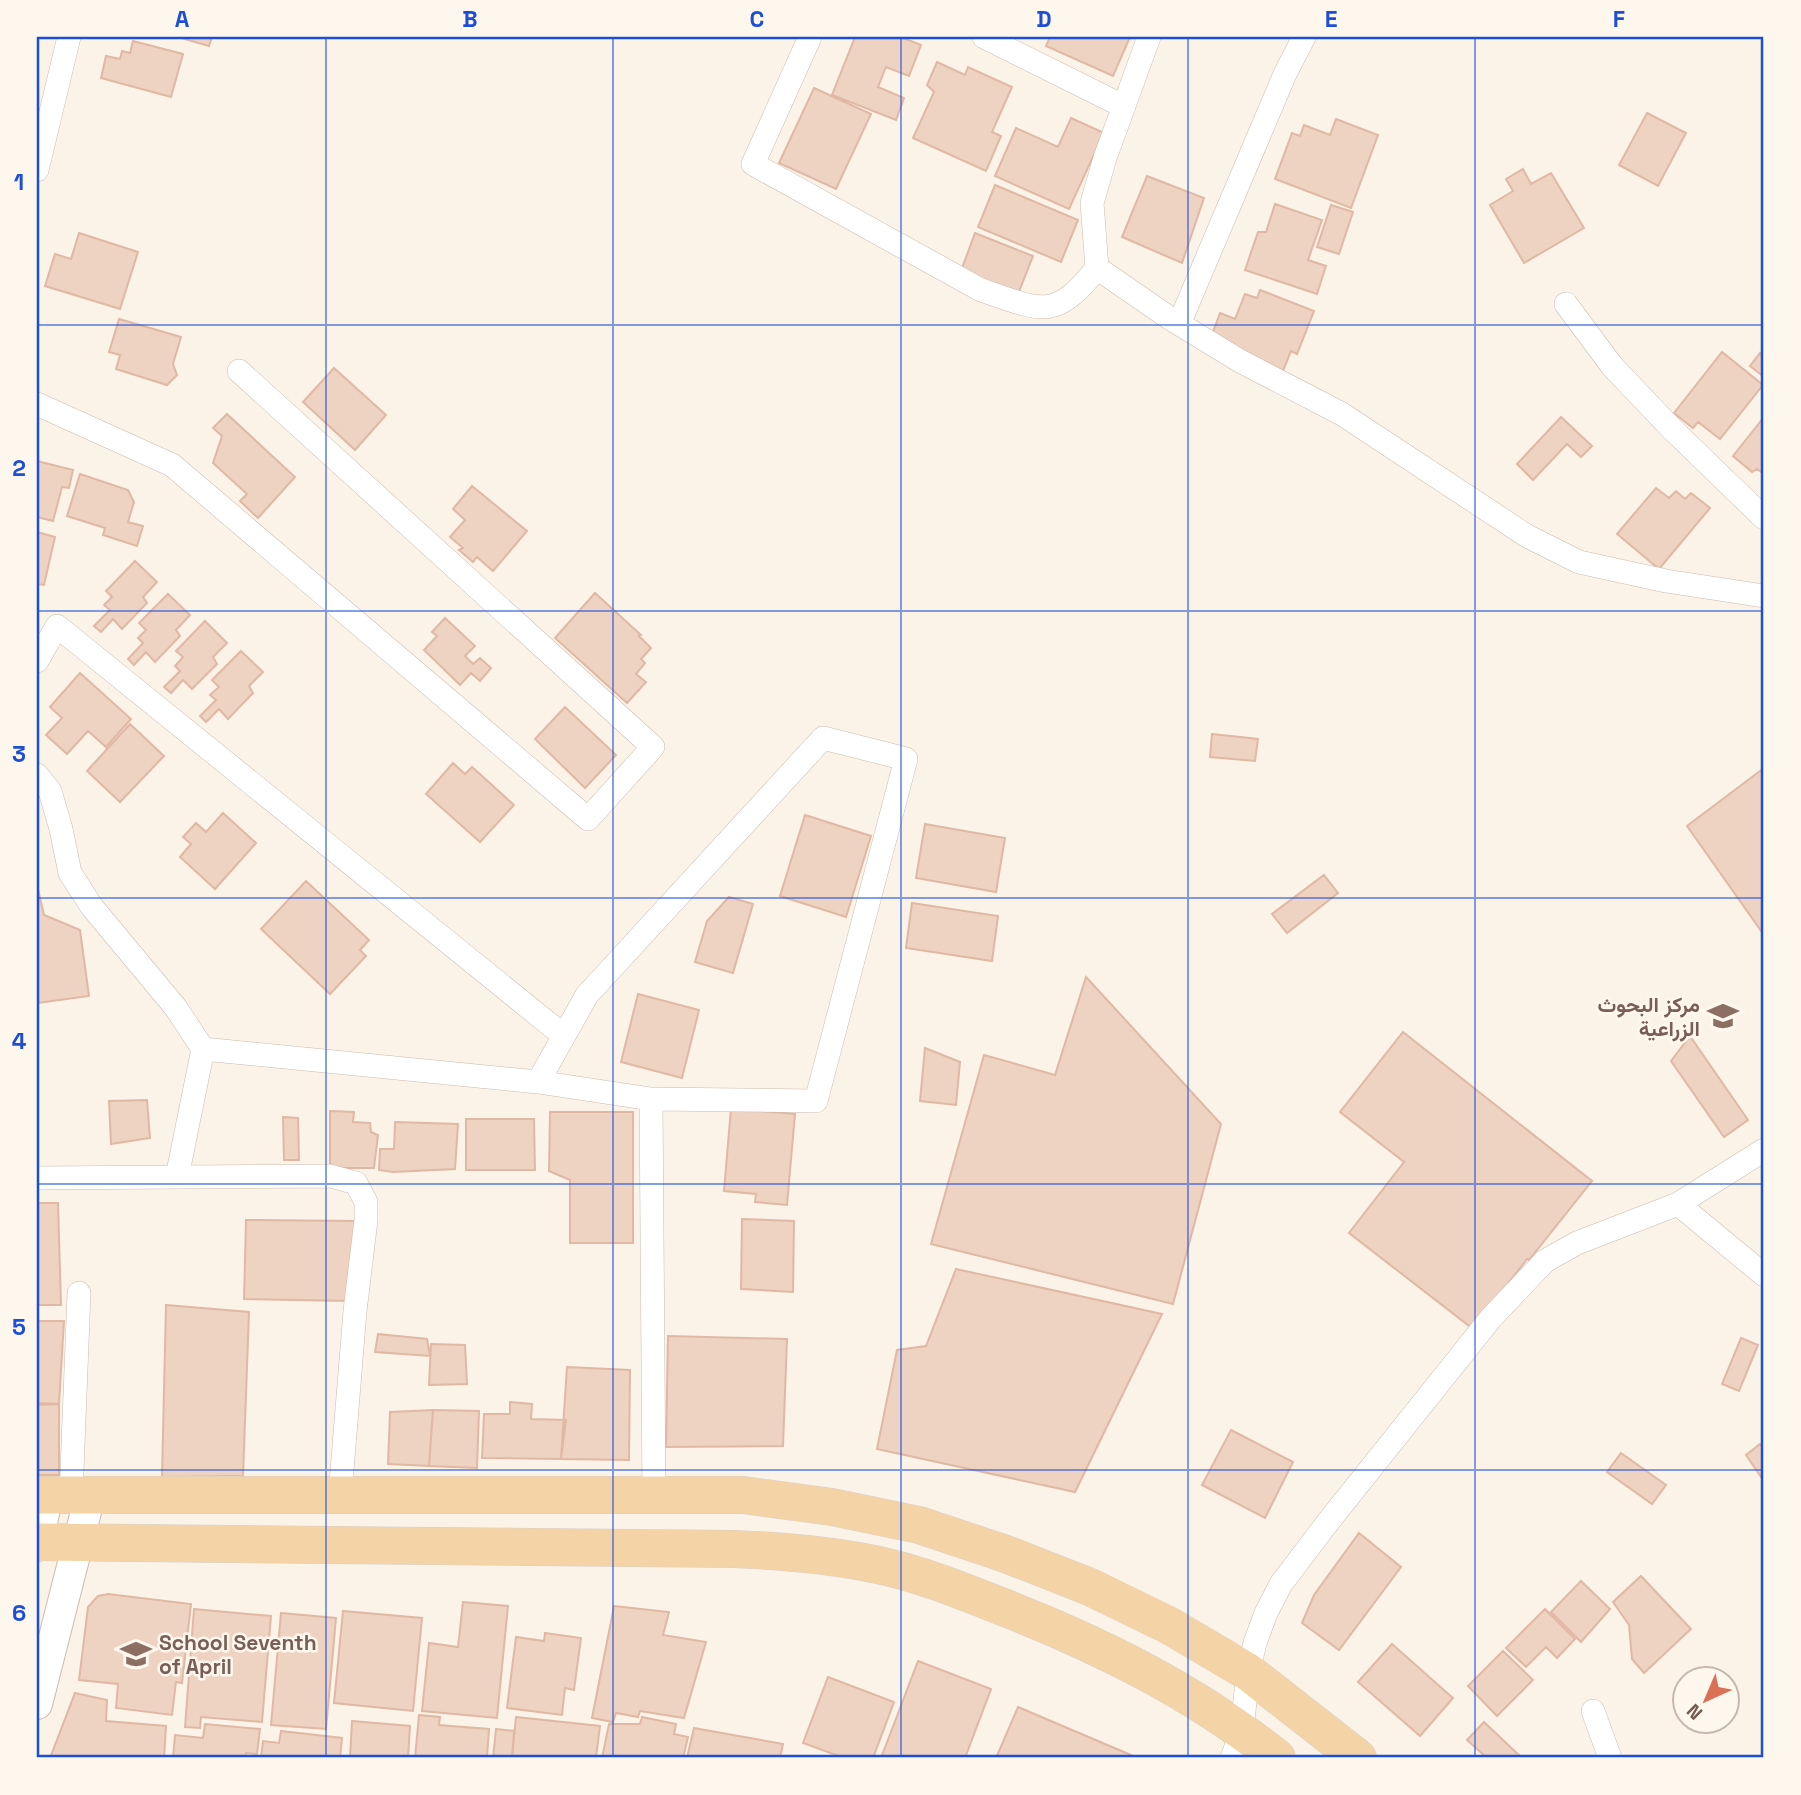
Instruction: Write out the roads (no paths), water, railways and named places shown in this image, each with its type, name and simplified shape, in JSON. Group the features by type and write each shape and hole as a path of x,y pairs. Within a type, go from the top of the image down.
{"main road":[{"path":"61,1495 743,1495 832,1507 919,1525 1006,1554 1090,1587 1170,1626 1248,1672 1358,1758"},
{"path":"37,1543 79,1541 734,1549 810,1553 889,1567 961,1590 1035,1619 1107,1651 1176,1688 1237,1744 1277,1758"}],"street":[{"path":"37,170 69,37"},
{"path":"810,37 753,164 982,290 1048,309 1065,303 1079,291 1097,268 1092,203 1123,106 1149,37"},
{"path":"984,37 1123,106"},
{"path":"1179,324 1285,74 1304,37"},
{"path":"1097,268 1240,362 1342,414 1527,536 1579,562 1666,581 1764,596"},
{"path":"1566,304 1612,366 1672,429 1764,518"},
{"path":"37,404 172,465 588,819 653,747 239,371"},
{"path":"37,661 57,626 564,1036"},
{"path":"203,1049 538,1082 651,1098 816,1101 906,760 823,738 587,995 538,1082"},
{"path":"37,775 50,791 70,873 92,907 176,1008 203,1049 177,1177"},
{"path":"651,1098 654,1496"},
{"path":"1237,1744 1248,1672 1263,1623 1281,1584 1491,1318 1545,1261 1577,1243 1678,1204 1764,1150"},
{"path":"37,1178 330,1176 356,1183 366,1202 366,1220 355,1311 340,1495"},
{"path":"1678,1204 1764,1275"},
{"path":"37,1543 61,1495 79,1293"},
{"path":"37,1704 79,1541 61,1495"},
{"path":"1593,1711 1610,1758"}],"place":[{"name":"مركز البحوث الزراعية","path":"1723,1016"},
{"name":"School Seventh of April","path":"136,1654"}]}
